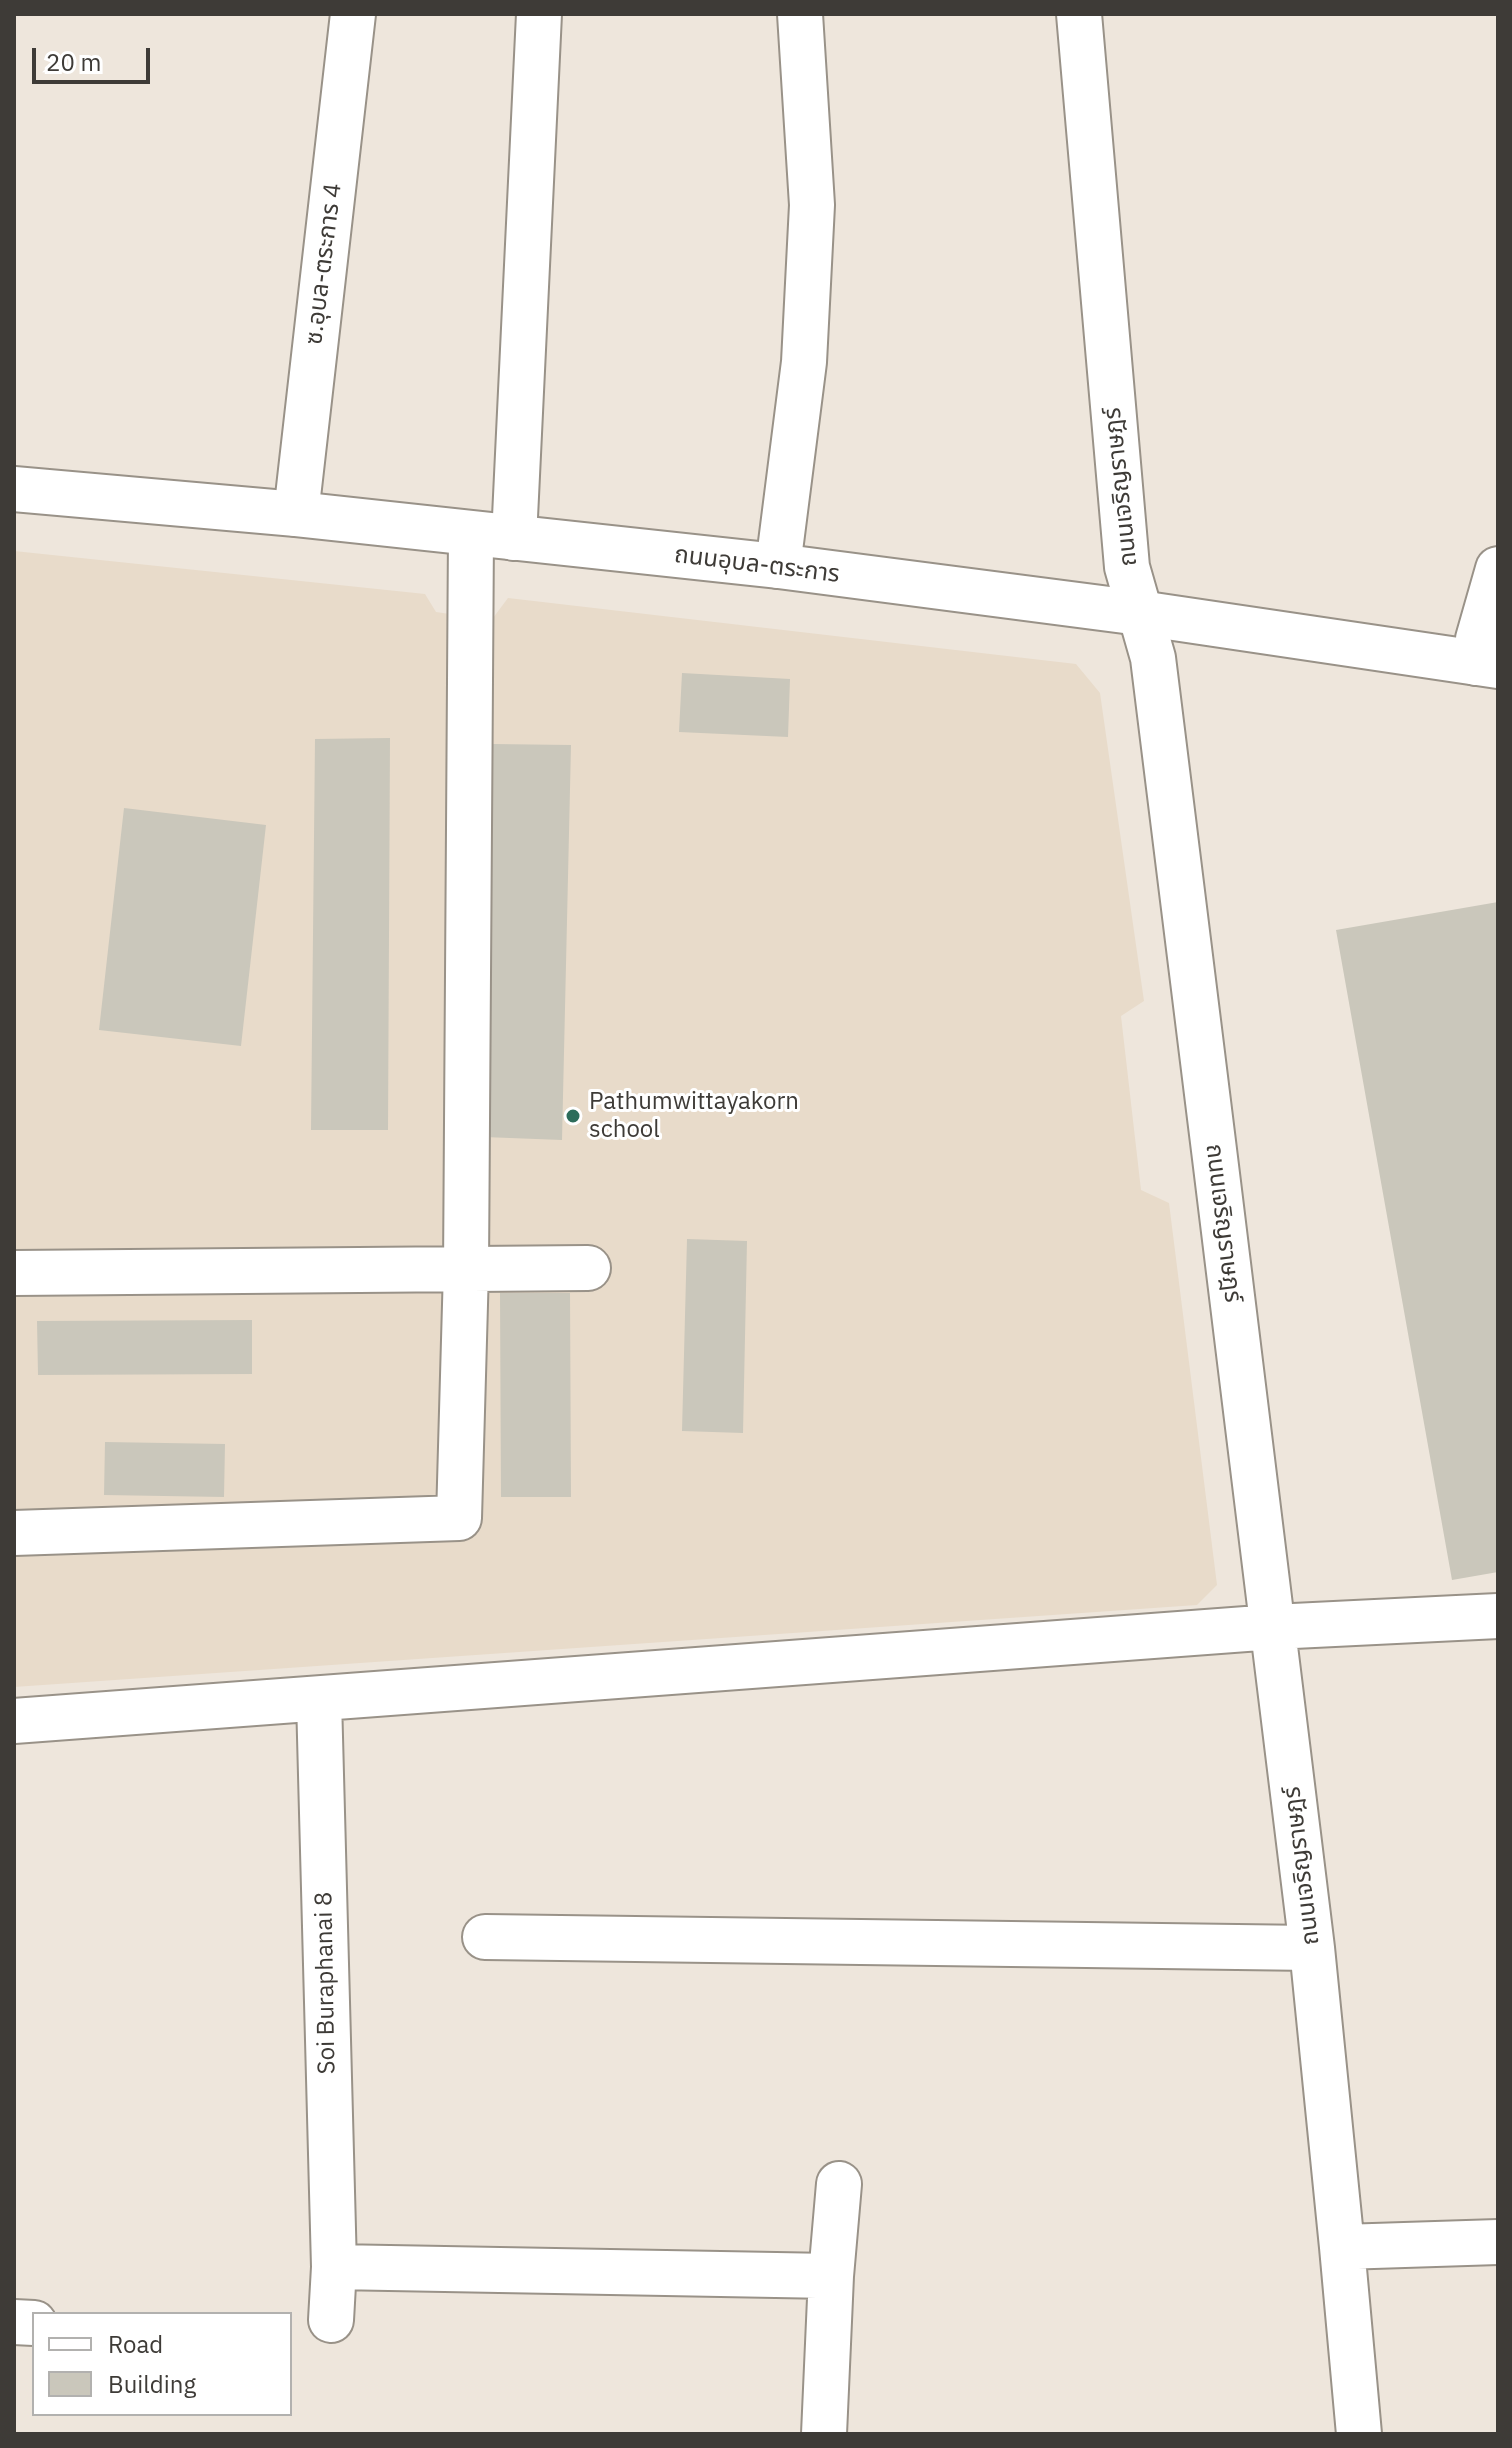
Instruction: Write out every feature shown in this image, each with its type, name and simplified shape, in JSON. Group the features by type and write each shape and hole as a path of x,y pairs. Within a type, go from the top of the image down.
{"street":[{"name":"ซ.อุบล-ตระการ 4","path":"296,514 353,14"},
{"path":"514,538 539,14"},
{"path":"778,566 804,362 812,205 800,14"},
{"name":"ถนนเจริญราษฎร์","path":"1079,14 1127,567 1153,658 1312,1948 1359,2434"},
{"name":"ถนนอุบล-ตระการ","path":"14,489 296,514 778,566 1140,613 1487,664"},
{"path":"14,1533 459,1518 466,1269 471,534"},
{"path":"1487,664 1478,639 1498,569"},
{"path":"14,1273 588,1268"},
{"path":"14,1721 1273,1627 1498,1616"},
{"name":"Soi Buraphanai 8","path":"319,1699 334,2267 331,2320"},
{"path":"485,1937 1312,1948"},
{"path":"824,2434 831,2276 839,2184"},
{"path":"1342,2247 1498,2242"},
{"path":"334,2267 831,2276"}],"shaded area":[{"name":"Pathumwittayakorn school","path":"14,551 425,594 436,612 470,617 493,618 508,598 1076,664 1100,693 1144,1001 1121,1016 1141,1190 1169,1203 1217,1585 1197,1605 14,1687"}],"building":[{"path":"682,673 790,679 788,737 679,732"},
{"path":"390,738 388,1130 311,1130 315,739"},
{"path":"493,744 571,745 562,1140 484,1137"},
{"path":"124,808 266,825 241,1046 99,1030"},
{"path":"1498,902 1498,1572 1452,1580 1336,930"},
{"path":"687,1239 747,1241 743,1433 682,1431"},
{"path":"500,1293 570,1293 571,1497 501,1497"},
{"path":"252,1320 252,1374 38,1375 37,1321"},
{"path":"105,1442 225,1444 224,1497 104,1495"}],"place":[{"name":"Pathumwittayakorn school","path":"573,1116"}]}
